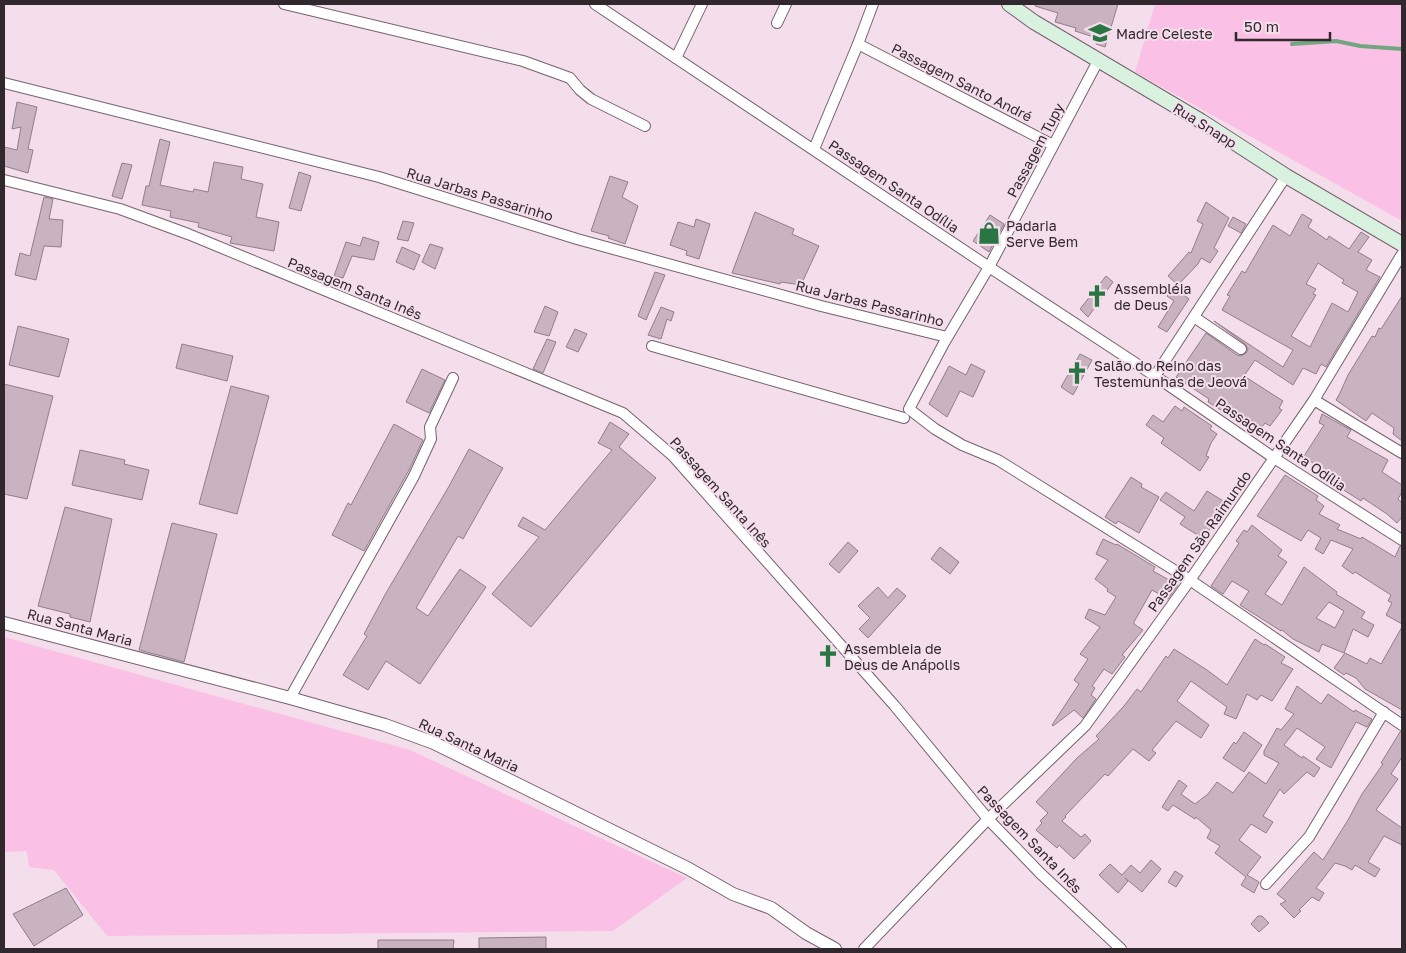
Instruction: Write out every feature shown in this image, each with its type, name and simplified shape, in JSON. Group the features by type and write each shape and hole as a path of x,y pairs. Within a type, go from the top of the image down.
{"main road":[{"name":"Rua Snapp","path":"1008,4 1098,61 1201,121 1286,176 1402,244"}],"street":[{"path":"284,4 522,61 547,69 570,78 580,90 591,98 645,126"},
{"name":"Passagem Santa Odília","path":"595,4 1155,376 1274,458 1402,540"},
{"path":"676,58 702,4"},
{"path":"778,23 786,4"},
{"path":"814,149 873,4"},
{"name":"Passagem Santo André","path":"858,44 1053,145"},
{"name":"Passagem Tupy","path":"906,414 947,337 989,267 1098,61"},
{"name":"Rua Jarbas Passarinho","path":"4,83 379,177 587,242 822,306 947,337"},
{"path":"1155,376 1286,176"},
{"name":"Passagem Santa Inês","path":"4,180 120,209 188,234 623,414 673,456 894,705 988,819 1040,873 1121,949"},
{"name":"Passagem São Raimundo","path":"864,949 988,819 1085,726 1190,580 1314,400 1402,254"},
{"path":"1194,317 1241,349"},
{"path":"652,346 906,414 962,444 998,460 1190,580 1402,725"},
{"path":"290,698 414,476 431,439 430,427 453,378"},
{"path":"1314,400 1402,453"},
{"name":"Rua Santa Maria","path":"4,623 290,698 385,725 434,743 689,869 733,894 771,908 806,933 835,949"},
{"path":"1266,884 1309,837 1384,712"}],"shaded area":[{"path":"1155,4 1402,4 1402,221 1135,72"},
{"path":"4,637 410,750 687,878 613,931 107,936 54,870 29,867 27,851 4,852"}],"building":[{"path":"1035,4 1118,4 1105,47 1096,44 1097,38 1075,31 1076,28 1055,22 1058,13 1035,6"},
{"path":"17,102 37,107 28,149 33,150 28,173 4,166 4,147 17,150 21,127 12,129"},
{"path":"160,139 170,142 160,185 193,192 194,189 208,192 214,162 243,167 241,179 263,184 256,217 279,222 274,251 230,243 232,237 198,227 199,223 170,217 171,211 142,205 146,186 149,186"},
{"path":"122,163 132,165 122,199 112,196"},
{"path":"299,172 311,176 301,211 289,208"},
{"path":"610,176 628,182 622,197 638,206 625,244 608,238 609,236 591,231"},
{"path":"44,197 53,199 49,219 63,220 61,247 44,246 36,280 15,275 20,253 30,256"},
{"path":"1206,202 1229,218 1214,248 1218,251 1210,263 1201,258 1198,264 1178,285 1168,276 1189,252 1191,253 1203,224 1197,221"},
{"path":"755,212 794,229 792,234 819,246 801,285 781,282 780,284 732,273"},
{"path":"1302,214 1312,220 1308,227 1327,240 1329,236 1349,249 1361,232 1369,237 1358,252 1372,260 1366,270 1380,277 1326,367 1321,364 1316,374 1303,368 1293,385 1255,360 1244,376 1283,401 1279,408 1282,410 1270,426 1265,423 1262,427 1228,406 1224,412 1208,402 1209,399 1176,377 1206,333 1237,355 1241,356 1246,353 1248,349 1245,344 1214,321 1283,367 1293,350 1222,310 1230,296 1227,295 1242,271 1245,273 1273,225 1290,236","holes":["1318,263 1344,280 1342,283 1358,292 1348,312 1332,303 1310,347 1291,336 1316,295 1313,294 1316,289 1306,284"]},
{"name":"Padaria Serve Bem","path":"990,215 1004,224 989,252 973,241"},
{"path":"1233,217 1246,224 1241,233 1228,226"},
{"path":"696,219 710,224 699,259 686,255 687,251 670,245 678,222 694,227"},
{"path":"403,221 414,223 408,241 397,239"},
{"path":"363,237 379,242 374,260 352,256 343,278 334,276 346,242 360,246"},
{"path":"430,244 443,248 435,269 422,262"},
{"path":"402,247 420,255 414,270 396,262"},
{"path":"655,272 665,275 646,320 638,316"},
{"name":"Assembléia de Deus","path":"1106,276 1113,282 1088,317 1080,309"},
{"path":"1174,287 1189,299 1167,332 1158,327 1174,301 1167,296"},
{"path":"1402,296 1402,441 1393,434 1394,428 1372,413 1366,421 1336,400 1348,375 1372,336 1375,337 1379,328 1381,329"},
{"path":"545,306 558,312 549,336 534,332"},
{"path":"661,307 674,312 671,321 667,319 661,339 648,335"},
{"path":"18,326 69,339 59,377 9,365"},
{"path":"575,329 587,334 578,352 566,347"},
{"path":"547,339 556,342 543,373 533,369"},
{"path":"182,344 233,356 227,381 176,368"},
{"name":"Salão do Reino das Testemunhas de Jeová","path":"1080,354 1092,360 1073,395 1061,387"},
{"path":"971,364 985,371 973,397 960,391 947,417 929,404 949,366 966,375"},
{"path":"422,369 445,380 429,413 406,402"},
{"path":"4,384 53,396 27,499 4,494"},
{"path":"231,386 269,396 237,514 199,504"},
{"path":"1175,406 1182,411 1184,407 1212,426 1210,429 1217,434 1206,456 1209,457 1200,471 1161,443 1164,438 1146,425 1153,415 1163,422"},
{"path":"1322,414 1351,430 1347,437 1388,460 1382,472 1402,485 1402,492 1398,499 1402,503 1402,517 1397,523 1363,498 1361,501 1342,489 1332,479 1330,482 1316,473 1319,468 1304,456 1324,425 1319,423"},
{"path":"610,422 629,434 619,447 656,478 531,627 492,594 539,537 518,526 523,517 545,530 612,450 598,443"},
{"path":"394,424 423,440 409,470 364,551 332,535 348,503 351,505"},
{"path":"469,449 503,468 463,539 458,536 416,608 428,616 460,569 486,587 420,684 386,661 368,690 343,675 367,636 364,634 386,593"},
{"path":"80,450 125,460 124,464 149,470 142,500 72,485"},
{"path":"1285,475 1318,496 1316,500 1324,506 1319,514 1340,525 1337,529 1361,539 1362,537 1395,557 1400,546 1402,547 1402,624 1386,615 1392,603 1388,601 1391,595 1342,566 1353,549 1331,540 1323,554 1315,549 1321,538 1308,530 1301,541 1257,516"},
{"path":"1131,477 1142,484 1141,487 1159,497 1139,533 1118,521 1116,524 1105,517"},
{"path":"1207,491 1225,502 1211,523 1213,524 1204,539 1180,524 1185,517 1160,500 1166,492 1194,511"},
{"path":"65,507 112,519 90,622 70,617 70,614 38,606"},
{"path":"172,523 217,534 184,662 139,650"},
{"path":"1252,525 1282,550 1278,556 1287,562 1265,594 1282,605 1304,567 1337,592 1336,594 1365,612 1361,618 1374,625 1368,637 1353,629 1344,653 1322,644 1319,652 1293,639 1282,630 1240,605 1249,591 1232,581 1223,594 1211,586 1239,543 1236,541 1244,530 1247,532","holes":["1329,602 1344,611 1335,628 1316,618"]},
{"path":"1103,539 1117,544 1155,567 1153,571 1178,585 1168,599 1152,590 1134,622 1143,630 1122,655 1125,657 1112,674 1104,669 1092,686 1095,688 1091,695 1096,699 1083,718 1074,710 1053,726 1079,684 1074,680 1088,659 1080,654 1100,627 1085,618 1089,609 1105,615 1116,597 1095,579 1108,560 1096,554"},
{"path":"848,542 858,551 839,573 829,564"},
{"path":"940,547 959,562 950,574 931,559"},
{"path":"878,587 888,598 897,588 906,596 868,638 859,629 870,618 858,606"},
{"path":"1402,627 1402,710 1365,689 1356,678 1346,673 1344,675 1334,668 1345,653 1367,664 1370,658 1381,664"},
{"path":"1255,639 1285,657 1281,663 1293,669 1272,701 1261,695 1257,700 1247,694 1236,719 1224,714 1227,707 1191,681 1177,701 1209,725 1201,738 1176,721 1152,750 1156,753 1149,761 1133,749 1108,776 1105,774 1062,821 1081,837 1085,834 1091,841 1074,859 1059,845 1057,848 1036,830 1042,823 1040,821 1048,813 1036,802 1077,758 1099,739 1096,736 1137,689 1141,692 1166,656 1168,658 1174,649 1227,685"},
{"path":"1297,686 1321,704 1328,694 1354,712 1355,710 1372,719 1367,727 1356,722 1331,768 1316,759 1325,747 1297,728 1284,745 1320,768 1314,777 1307,772 1284,794 1280,789 1263,816 1273,822 1266,833 1251,824 1239,840 1261,857 1247,875 1259,882 1254,893 1241,885 1246,877 1215,853 1220,846 1207,838 1211,830 1196,817 1195,819 1173,805 1168,811 1162,807 1179,780 1187,786 1181,794 1195,804 1208,794 1217,782 1233,793 1249,772 1266,784 1279,763 1264,755 1264,751 1277,728 1281,730 1294,714 1285,709"},
{"path":"1244,732 1262,745 1244,772 1223,758"},
{"path":"1400,732 1402,732 1402,757 1391,774 1398,779 1376,810 1402,828 1402,845 1384,836 1368,862 1380,869 1375,877 1355,865 1352,870 1335,863 1316,888 1324,893 1319,901 1312,897 1294,918 1280,904 1286,901 1277,894 1314,852 1323,860 1362,794 1383,764 1381,763"},
{"path":"1151,860 1161,869 1142,892 1125,878 1128,881 1118,893 1099,875 1110,864 1122,875 1131,865 1140,873"},
{"path":"1175,871 1183,876 1176,887 1168,882"},
{"path":"66,888 83,915 34,946 13,914"},
{"path":"1258,916 1262,916 1269,923 1259,932 1251,924"},
{"path":"546,937 546,949 479,949 479,938"},
{"path":"378,940 454,940 453,949 378,949"}],"waterway":[{"path":"1292,44 1336,41 1360,46 1402,49"}],"place":[{"name":"Madre Celeste","path":"1100,33"},
{"name":"Padaria Serve Bem","path":"989,233"},
{"name":"Assembléia de Deus","path":"1097,296"},
{"name":"Salão do Reino das Testemunhas de Jeová","path":"1077,373"},
{"name":"Assembleia de Deus de Anápolis","path":"828,656"}]}
